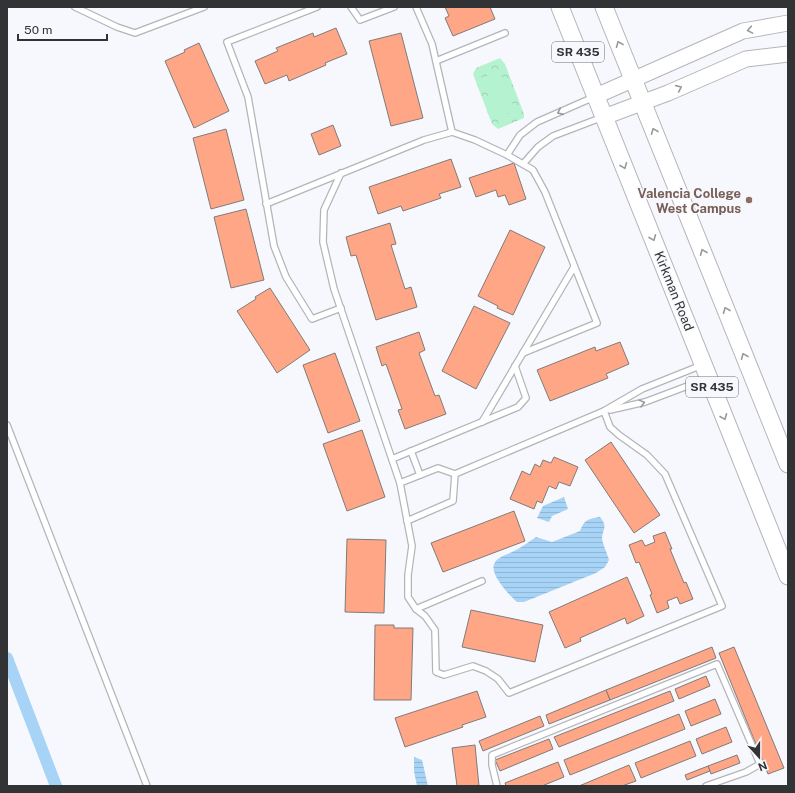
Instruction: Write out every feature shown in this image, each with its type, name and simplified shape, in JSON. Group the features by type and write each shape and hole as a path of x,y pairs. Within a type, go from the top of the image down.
{"main road":[{"name":"Kirkman Road","path":"560,7 788,576"},
{"name":"SR 435","path":"604,7 788,464"}],"street":[{"path":"596,96 743,31 788,23"},
{"path":"604,117 668,93 746,59 788,54"}],"lane":[{"path":"75,7 117,27 135,33 204,7"},
{"path":"317,7 227,42 248,97 274,246 286,277 312,319 341,308"},
{"path":"351,7 360,20 394,7"},
{"path":"416,7 432,44 452,132"},
{"path":"436,61 505,33"},
{"path":"507,155 520,135 537,122 596,96"},
{"path":"523,164 538,147 552,136 604,117"},
{"path":"266,204 424,140 452,132 475,140 523,164 533,170 545,192 597,323 523,353"},
{"path":"341,173 324,210 323,242 334,289 400,483 412,546 408,575 408,597 416,609 424,616 435,630 436,672 444,675 473,666 486,671 498,679 509,693 722,606 665,474 647,454 610,427 604,412"},
{"path":"482,422 574,267"},
{"path":"392,459 518,407 526,398 515,366"},
{"path":"400,483 438,468 455,474 604,412 642,389 706,371"},
{"path":"604,412 645,402 706,371"},
{"path":"7,425 146,786"},
{"path":"411,451 420,475"},
{"path":"407,521 453,501 455,474"},
{"path":"416,609 482,581"},
{"path":"497,786 492,766 492,755 717,664 760,764 746,772 706,786"}],"green space":[{"path":"500,58 505,64 524,114 524,118 498,129 492,124 473,74 476,68"},
{"path":"500,71 515,110 497,117 481,78"}],"water":[{"path":"564,497 568,509 552,516 549,522 537,518 543,506"},
{"path":"600,517 604,523 602,540 609,560 605,567 596,573 524,602 517,602 497,579 494,564 499,558 518,549 536,537 552,542 580,531 587,520"},
{"path":"414,757 422,760 428,786 417,786 414,771"}],"building":[{"path":"445,7 490,7 495,19 453,36 445,18 449,16"},
{"path":"336,28 347,54 289,81 287,75 265,84 255,61 278,51 276,48 313,33 314,37"},
{"path":"401,33 423,118 391,126 369,41"},
{"path":"199,43 229,111 194,128 165,61 185,52 184,50"},
{"path":"333,125 341,146 319,155 311,134"},
{"path":"226,129 244,200 211,209 193,138"},
{"path":"451,159 461,187 439,194 441,198 403,211 401,206 378,214 369,187"},
{"path":"514,163 526,199 509,205 505,195 498,197 496,190 476,197 469,178"},
{"path":"246,209 264,280 231,288 214,217"},
{"path":"390,223 396,244 391,245 405,289 411,287 417,307 376,320 356,255 351,256 346,237"},
{"path":"510,230 545,247 513,315 497,308 498,306 478,296"},
{"path":"270,288 310,350 277,373 237,311"},
{"path":"474,306 510,323 476,389 442,371"},
{"path":"419,332 425,350 419,353 435,396 439,395 446,414 405,429 398,410 402,409 386,364 382,366 376,347"},
{"path":"620,342 629,364 606,374 608,378 550,401 537,370 595,347 596,351"},
{"path":"335,353 360,421 328,433 303,365"},
{"path":"362,430 385,497 347,511 323,444"},
{"path":"611,442 660,515 634,533 585,460"},
{"path":"554,457 578,467 570,486 559,482 556,489 549,486 542,503 537,501 534,509 510,499 522,471 530,475 535,464 540,467 543,460 551,463"},
{"path":"514,511 525,541 443,572 431,543"},
{"path":"665,532 672,549 670,549 684,583 686,582 693,599 680,604 677,597 667,601 669,608 657,613 650,595 652,594 639,562 636,563 629,545 642,540 645,546 655,542 653,536"},
{"path":"347,539 386,540 384,613 345,612"},
{"path":"627,577 644,616 627,624 625,618 580,638 581,641 565,648 549,612"},
{"path":"471,610 543,625 535,662 462,647"},
{"path":"375,625 394,625 394,628 413,628 411,700 374,700"},
{"path":"712,647 716,658 610,700 606,690"},
{"path":"734,647 784,768 768,774 719,653"},
{"path":"706,676 710,686 679,699 675,689"},
{"path":"606,690 610,700 549,724 546,715"},
{"path":"477,691 486,717 462,725 463,727 405,747 395,718"},
{"path":"670,691 674,701 559,747 554,737"},
{"path":"715,699 721,714 691,726 685,711"},
{"path":"679,714 685,729 570,775 564,760"},
{"path":"540,716 544,726 483,751 479,741"},
{"path":"726,727 732,742 702,754 696,739"},
{"path":"549,739 553,749 500,771 495,760"},
{"path":"690,741 696,756 641,778 635,763"},
{"path":"475,745 479,786 457,786 452,748"},
{"path":"737,755 740,763 711,774 708,766"},
{"path":"558,762 564,777 542,786 506,786 505,783"},
{"path":"629,765 636,781 622,786 579,786"},
{"path":"708,766 710,771 687,780 685,775"}],"waterway":[{"path":"7,658 56,786"}],"place":[{"name":"Valencia College West Campus","path":"749,200"}]}
